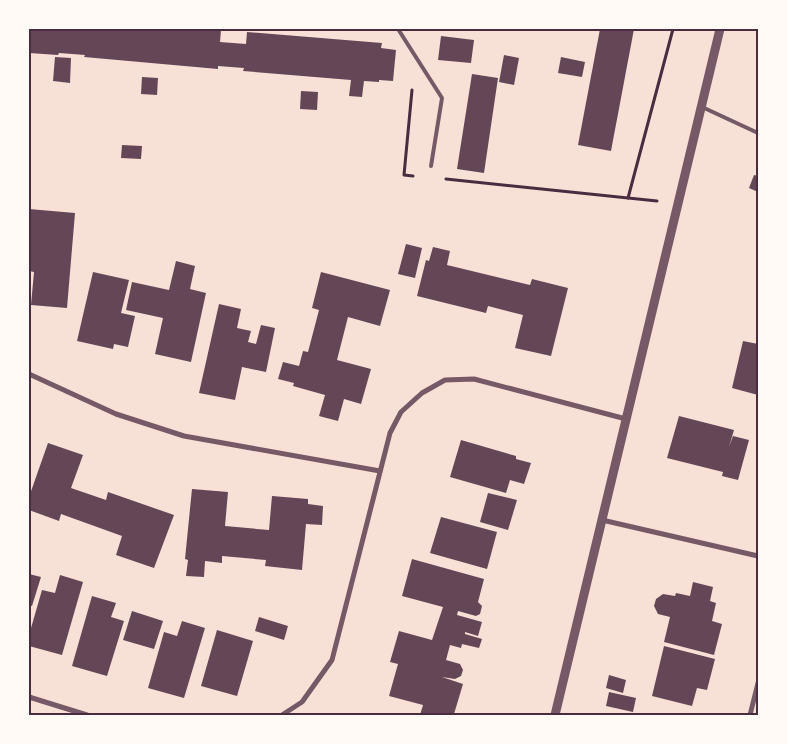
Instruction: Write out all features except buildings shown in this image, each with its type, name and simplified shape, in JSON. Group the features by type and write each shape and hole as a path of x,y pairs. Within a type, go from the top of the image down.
{"street":[{"path":"555,715 720,29"},
{"path":"29,374 116,414 184,436 380,471"},
{"path":"282,715 302,702 332,660 390,433 401,412 422,393 445,380 474,379 626,419"},
{"path":"602,520 758,556"},
{"path":"750,715 758,683"},
{"path":"29,698 87,715"}],"lane":[{"path":"398,29 442,98 431,166"},
{"path":"702,107 758,133"}],"path":[{"path":"628,198 673,29"},
{"path":"414,176 404,175 416,57"},
{"path":"443,179 677,204"}]}
